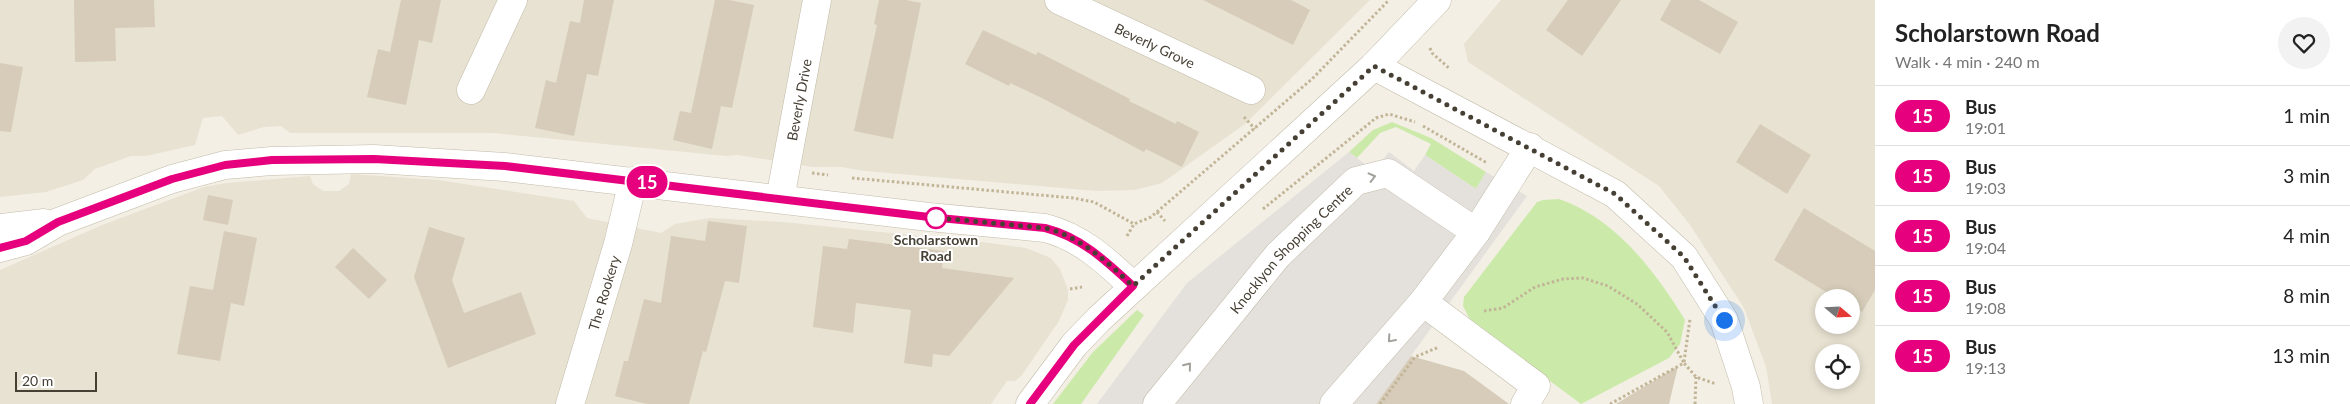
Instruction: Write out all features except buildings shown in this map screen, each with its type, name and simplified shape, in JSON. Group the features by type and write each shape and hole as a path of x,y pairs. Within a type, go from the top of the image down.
{"street":[{"path":"471,90 513,0"},
{"name":"Beverly Drive","path":"780,198 817,0"},
{"name":"Beverly Grove","path":"1059,0 1246,102"},
{"path":"1030,404 1074,345 1133,286 1374,66 1437,0"},
{"path":"1374,66 1530,147 1615,194 1684,257 1724,320 1746,387 1749,404"},
{"path":"1334,404 1423,302 1476,232 1530,147"},
{"path":"0,248 35,237 58,222 188,173 247,162 374,159 505,166 929,217 1045,228 1061,232 1089,247 1133,286"},
{"name":"Knocklyon Shopping Centre","path":"1157,404 1278,255 1356,181 1388,173 1476,232"},
{"name":"The Rookery","path":"570,404 618,244 633,180"},
{"path":"0,228 58,222"},
{"path":"1423,302 1536,386 1525,404"}],"path":[{"path":"1127,236 1134,224 1151,217 1256,129 1312,79 1389,0"},
{"path":"1246,102 1256,129"},
{"path":"1260,211 1376,118 1390,114 1414,121 1492,166"},
{"path":"810,172 834,176"},
{"path":"851,178 1073,198 1094,202 1134,224"},
{"path":"1157,212 1166,221"},
{"path":"1475,313 1503,308 1535,286 1563,278 1583,278 1608,286 1637,304 1667,332 1684,363 1696,377 1722,386"},
{"path":"1070,289 1082,286"},
{"path":"1684,363 1691,314"},
{"path":"1380,404 1415,358 1445,345"},
{"path":"1610,404 1684,363"},
{"path":"1695,404 1696,377"}],"shaded area":[{"path":"0,0 1370,0 1245,124 1162,183 1135,190 1096,191 865,171 841,167 813,167 738,155 726,156 492,133 290,133 281,126 264,127 238,135 222,116 203,118 195,145 146,156 131,156 95,169 83,180 46,192 0,197"},
{"path":"1501,0 1875,0 1875,404 1772,404 1766,367 1744,308 1690,225 1659,186 1468,62 1464,44"},
{"path":"1349,152 1374,171 1389,152 1414,171 1425,155 1476,189 1486,172 1527,196 1376,404 1097,404 1187,283"},
{"path":"351,174 438,180 574,201 587,218 661,233 675,224 709,218 783,222 1026,248 1051,258 1060,269 1068,290 1068,300 1059,321 1022,375 1015,381 1007,381 991,404 0,404 0,270 102,225 204,187 226,183 310,176 313,184 323,191 339,191 349,184"}],"green space":[{"path":"1392,122 1431,138 1486,172 1476,189 1425,155 1431,144 1396,127 1380,133 1357,158 1349,152 1373,130"},
{"path":"1559,199 1599,219 1616,233 1647,265 1685,320 1680,344 1669,358 1581,404 1472,323 1463,306 1464,297 1537,202"},
{"path":"1137,310 1144,315 1081,404 1053,404 1093,352"}],"bus line":[{"name":"15","path":"0,248 26,241 58,222 172,179 225,165 272,160 374,159 505,166 929,217 1045,228 1061,232 1089,247 1106,260 1133,286 1074,345 1030,404"}],"place":[{"name":"Scholarstown Road","path":"936,218"}],"route":[{"path":"936,218 929,217 1045,228 1061,232 1089,247 1106,260 1133,286 1374,66 1530,147 1615,194 1684,257 1724,320"}]}
